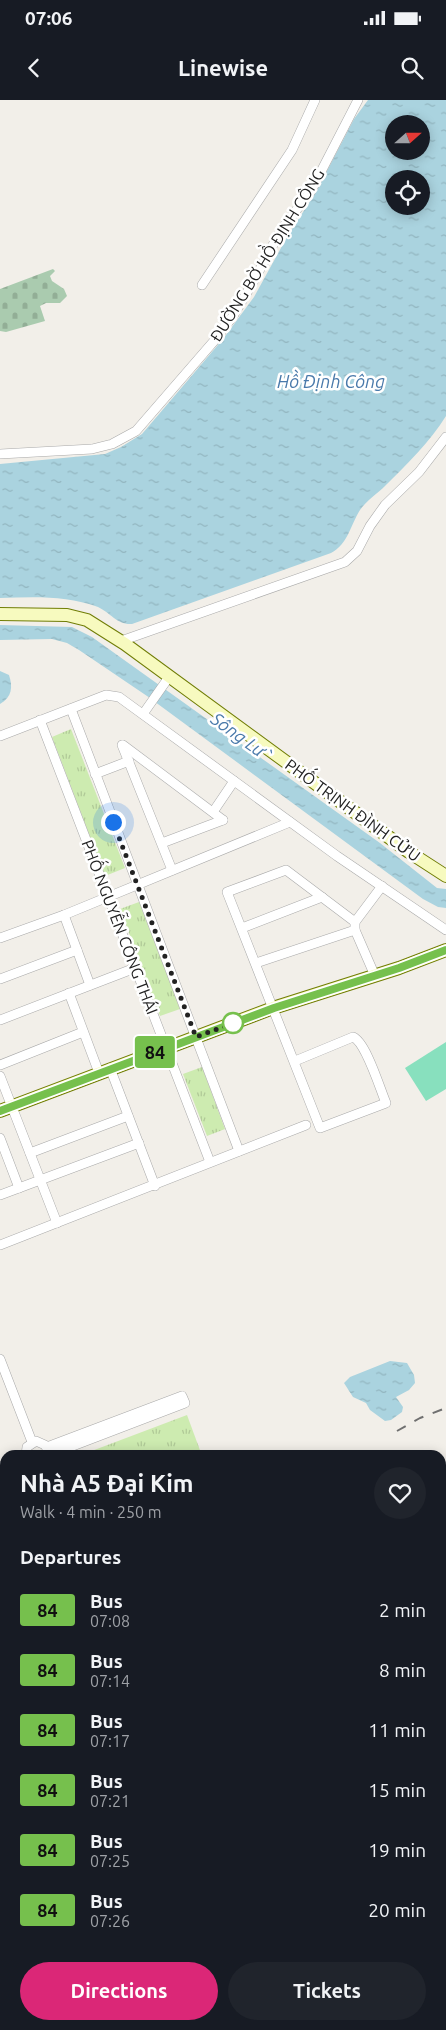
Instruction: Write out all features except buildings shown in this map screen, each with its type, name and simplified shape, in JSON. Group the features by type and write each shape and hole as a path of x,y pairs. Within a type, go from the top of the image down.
{"main road":[{"name":"PHỐ TRỊNH ĐÌNH CỬU","path":"0,614 67,615 87,620 121,641 167,680 409,852 446,876"},
{"path":"6,1109 274,1008 375,976 446,950"}],"street":[{"path":"202,285 292,150 314,100"},
{"name":"ĐƯỜNG BỜ HỒ ĐỊNH CÔNG","path":"0,454 92,449 112,444 136,431 214,341 233,316 280,230 311,191 358,100"},
{"path":"121,641 345,562 357,551 370,526 385,505 419,472 446,437"},
{"path":"143,714 167,680"},
{"path":"0,736 106,695 113,695 124,700 290,822 446,930"},
{"name":"PHỐ NGUYỄN CÔNG THÁI","path":"71,709 240,1151"},
{"name":"PHỐ NGUYỄN CÔNG THÁI","path":"40,720 210,1162"},
{"path":"162,843 223,820 122,745 172,870"},
{"path":"95,774 129,761"},
{"path":"213,812 234,781"},
{"path":"0,938 64,915 290,822"},
{"path":"295,1061 353,1037 356,1038 361,1042 368,1057 386,1103 320,1128 228,892 286,870 322,897 355,926 375,976"},
{"path":"256,964 355,926 382,886"},
{"path":"242,928 322,897"},
{"path":"64,915 90,985"},
{"path":"0,979 77,950"},
{"path":"0,1020 135,968"},
{"path":"69,994 83,1032 128,1116 155,1186"},
{"path":"0,1065 83,1032"},
{"path":"0,1076 6,1109 30,1153 57,1223"},
{"path":"30,1153 128,1116"},
{"path":"0,1245 155,1186 210,1162 306,1125"},
{"path":"0,1138 19,1188"},
{"path":"0,1195 138,1143"},
{"path":"0,1359 32,1442"},
{"path":"53,1450 184,1399"},
{"path":"32,1442 42,1443 47,1450"},
{"path":"27,1450 32,1442"}],"green space":[{"path":"53,269 55,271 50,276 52,281 64,289 67,296 60,303 46,303 40,306 45,321 6,332 0,331 0,289"},
{"path":"71,729 125,868 105,876 52,737"},
{"path":"139,902 180,1009 160,1016 120,909"},
{"path":"446,1042 446,1089 426,1101 405,1068"},
{"path":"202,1067 225,1129 207,1136 183,1074"},
{"path":"187,1415 200,1450 94,1450"}],"water":[{"name":"Hồ Định Công","path":"368,100 446,100 446,416 440,426 410,461 369,500 357,516 345,540 331,553 132,624 122,623 103,609 74,600 25,597 0,598 0,464 105,454 142,434 223,339 254,297 287,237 316,192 354,119"},
{"path":"0,625 72,627 92,637 380,843 437,888 446,889 446,908 438,907 423,899 147,696 79,650 67,643 52,639 0,640"},
{"path":"0,671 9,675 11,688 7,698 0,704"},
{"path":"390,1361 407,1363 414,1375 415,1383 409,1390 396,1397 403,1407 402,1412 391,1420 385,1421 370,1410 366,1403 353,1397 344,1383 350,1377"}],"railway":[{"path":"397,1431 420,1418 446,1408"}],"bus line":[{"name":"84","path":"0,1111 274,1008 399,968 446,950"}],"route":[{"path":"113,822 196,1037 233,1023"}],"water label":[{"name":"Sông Lừ","path":"238,735"}]}
